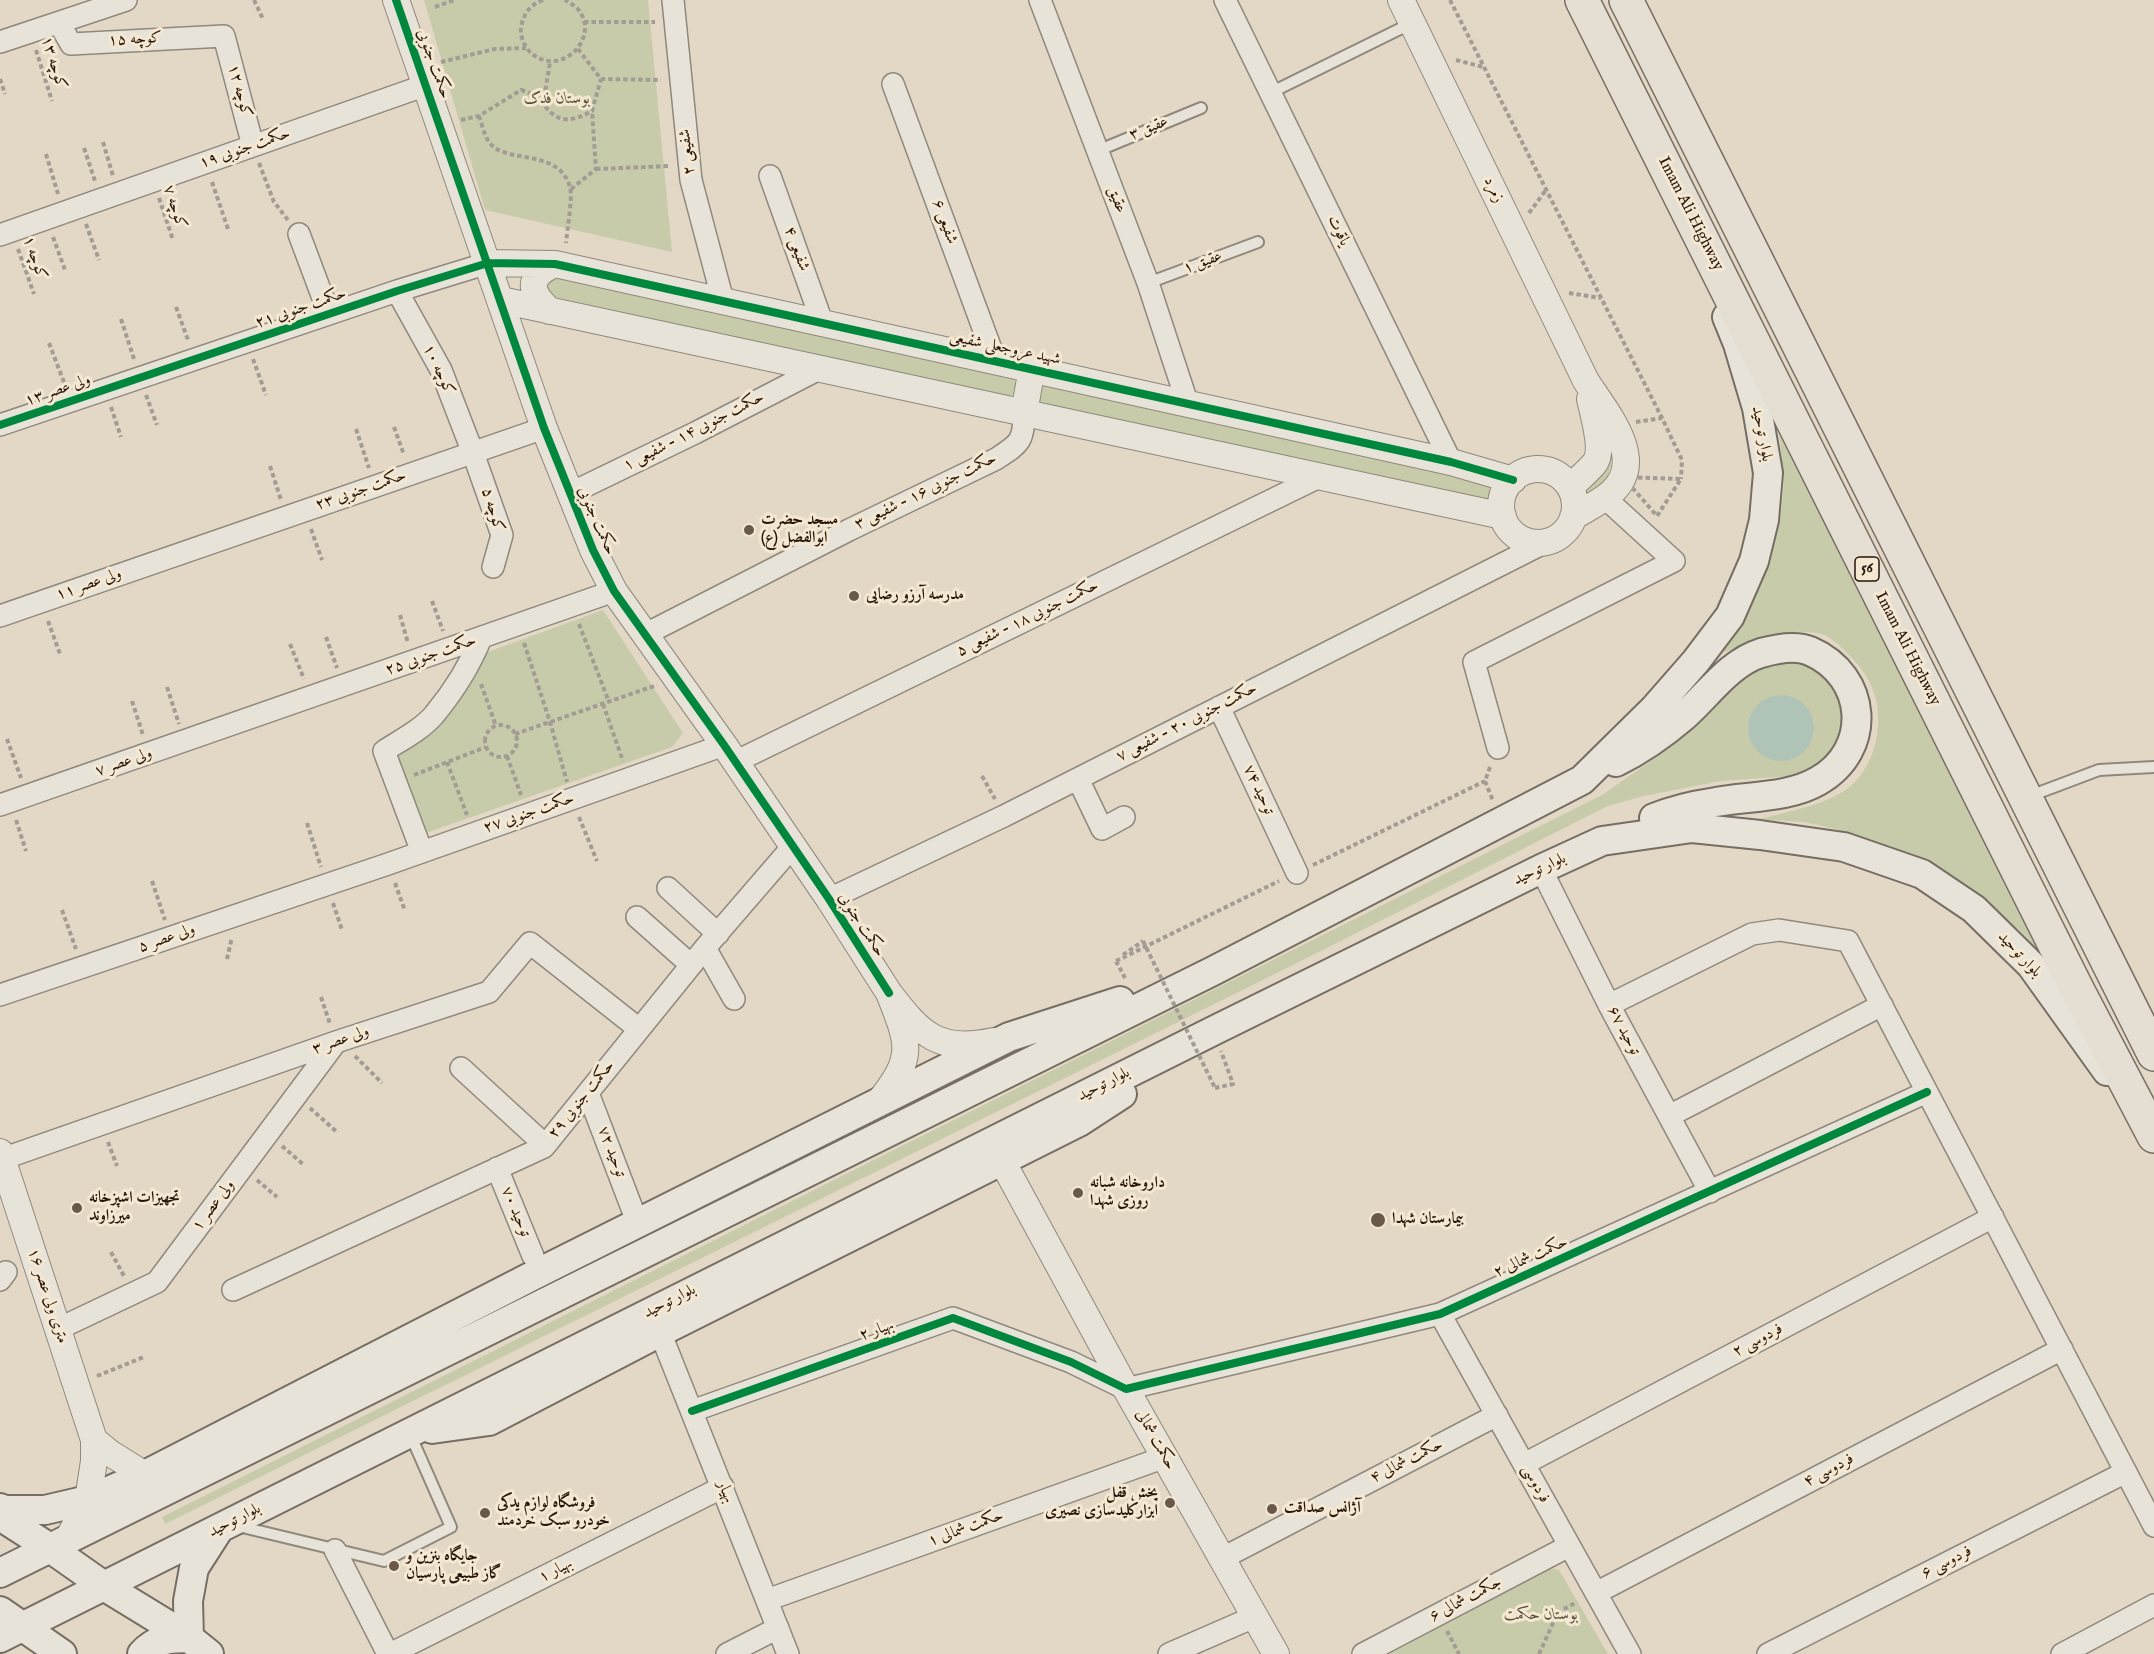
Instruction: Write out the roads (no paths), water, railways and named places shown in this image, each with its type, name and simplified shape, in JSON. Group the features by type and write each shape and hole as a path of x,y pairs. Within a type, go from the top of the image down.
{"highway":[{"name":"Imam Ali Highway","path":"1582,0 2067,970 2154,1137"},
{"name":"56","path":"1626,0 2154,1054"}],"main road":[{"name":"بلوار توحید","path":"0,1573 1213,970 1582,780 1654,709 1696,661 1730,616 1754,561 1764,520 1768,473 1757,408 1738,344 1672,178"},
{"path":"1582,780 1636,752 1683,716 1729,672 1759,654 1786,648 1809,651 1835,667 1850,686 1857,713 1854,740 1841,764 1818,782 1789,791 1716,802 1660,816 1602,841"},
{"name":"بلوار توحید","path":"7,1625 104,1586 1541,869 1602,841 1692,828 1844,847 1922,874 1974,909 2031,965 2154,1137"},
{"path":"0,1508 45,1510 88,1500 146,1474 540,1272 1009,1037 1213,970"},
{"path":"410,1432 489,1421 660,1332 1079,1122 1223,1028"},
{"path":"0,1516 59,1543 104,1586 199,1646"},
{"path":"199,1646 188,1601 194,1568 224,1527"},
{"path":"7,1625 62,1654"},
{"path":"142,1654 152,1644 167,1638 199,1646"}],"street":[{"path":"2,41 126,0"},
{"name":"حکمت جنوبی","path":"396,0 544,428 593,550 614,591 793,846 889,993"},
{"name":"شفیعی ۲","path":"673,0 691,180 723,301"},
{"name":"عقیق","path":"1040,0 1148,284 1187,402"},
{"name":"یاقوت","path":"1225,0 1451,462"},
{"name":"زمرد","path":"1401,0 1586,381 1621,437 1625,448 1626,464 1623,477 1617,487 1605,498"},
{"name":"کوچه ۱۵","path":"58,23 71,44 224,36"},
{"name":"کوچه ۱۲","path":"224,36 253,146"},
{"name":"حکمت جنوبی ۱۹","path":"6,233 253,146 423,76"},
{"name":"شفیعی ۶","path":"893,84 994,360"},
{"name":"شفیعی ۴","path":"770,176 822,322"},
{"path":"299,234 329,314"},
{"name":"شهید عروجعلی شفیعی","path":"488,263 559,265 1187,402 1451,462 1513,480"},
{"name":"حکمت جنوبی ۲۱","path":"123,383 397,291 488,263"},
{"path":"550,311 538,299 532,288 534,279 544,268 559,265"},
{"name":"کوچه ۱۰","path":"397,291 441,370 473,453"},
{"path":"501,300 1503,516"},
{"path":"1024,412 1032,368"},
{"name":"حکمت جنوبی ۱۴ - شفیعی ۱","path":"569,494 819,369"},
{"name":"زمرد","path":"1570,487 1598,458 1597,434 1586,381"},
{"name":"ولی عصر ۱۳","path":"0,425 123,383"},
{"name":"حکمت جنوبی ۱۶ - شفیعی ۳","path":"644,635 849,530 996,459 1017,445 1024,429 1024,412"},
{"name":"حکمت جنوبی ۲۳","path":"178,554 544,428"},
{"name":"کوچه ۵","path":"473,453 501,535 493,567"},
{"path":"1539,469 1562,478 1570,487 1574,498 1573,517 1565,532 1544,543 1531,542 1510,531 1501,508 1502,496 1513,480 1527,471 1539,469"},
{"name":"حکمت جنوبی ۱۸ - شفیعی ۵","path":"730,754 1321,476"},
{"path":"1498,748 1474,662 1674,561 1605,498 1573,517"},
{"name":"حکمت جنوبی ۲۰ - شفیعی ۷","path":"829,899 1078,778 1544,543"},
{"name":"ولی عصر ۱۱","path":"0,616 178,554"},
{"name":"حکمت جنوبی ۲۵","path":"247,720 614,591"},
{"path":"422,852 384,751 413,733 433,716 472,660 481,638"},
{"name":"توحید ۷۴","path":"1219,707 1297,873"},
{"name":"ولی عصر ۷","path":"12,801 247,720"},
{"name":"حکمت جنوبی ۲۷","path":"330,884 629,779 730,754"},
{"path":"1078,778 1102,829 1124,817"},
{"name":"حکمت جنوبی ۲۹","path":"233,1290 545,1145 691,965 793,846"},
{"name":"توحید ۶۷","path":"1541,869 1609,1005 1710,1192"},
{"name":"ولی عصر ۵","path":"0,996 330,884"},
{"path":"668,888 711,941 734,999"},
{"path":"638,917 691,965"},
{"path":"1609,1005 1752,934 1779,930 1848,940 2154,1526"},
{"name":"ولی عصر ۳","path":"1,1155 489,992 530,942 639,1029"},
{"path":"889,993 909,1020 924,1034 947,1043 972,1046 1009,1037"},
{"path":"878,1103 894,1083 903,1063 907,1044 889,993"},
{"path":"1669,1116 1882,1005"},
{"name":"ولی عصر ۱","path":"58,1329 157,1282 338,1041"},
{"path":"269,1066 283,1066 299,1077 298,1095"},
{"path":"461,1068 545,1145"},
{"name":"حکمت شمالی ۲","path":"1126,1389 1440,1314 1927,1092"},
{"name":"توحید ۷۲","path":"588,1093 633,1211"},
{"name":"۱۶ متری ولی عصر","path":"1,1155 94,1440"},
{"name":"حکمت شمالی","path":"1002,1161 1126,1389 1276,1654"},
{"name":"توحید ۷۰","path":"497,1168 533,1256"},
{"name":"فردوسی ۲","path":"1524,1464 1993,1217"},
{"name":"فردوسی","path":"1440,1314 1630,1654"},
{"name":"بهیار ۲","path":"692,1411 953,1318 1071,1362 1126,1389"},
{"name":"بهیار","path":"660,1332 788,1654"},
{"name":"فردوسی ۴","path":"1596,1593 2062,1349"},
{"name":"حکمت شمالی ۴","path":"1221,1558 1497,1415"},
{"path":"59,1543 88,1500 94,1461 94,1440"},
{"path":"94,1440 110,1453 146,1474"},
{"name":"حکمت شمالی ۱","path":"767,1600 1165,1457"},
{"name":"فردوسی ۶","path":"1768,1654 2126,1472"},
{"name":"بهیار ۱","path":"389,1654 723,1488"},
{"name":"جکمت شمالی ۶","path":"1363,1654 1569,1546"},
{"path":"335,1550 389,1654"},
{"path":"2062,1654 2154,1605"},
{"path":"1169,1654 1254,1617"},
{"path":"727,1654 778,1628"}],"lane":[{"path":"1270,93 1412,23"},
{"name":"عقیق ۳","path":"1097,151 1201,108"},
{"name":"عقیق ۱","path":"1148,284 1258,242"},
{"path":"2024,798 2099,770 2154,767"},
{"path":"224,1527 384,1561 450,1527 410,1432"}],"place":[{"name":"مسجد حضرت ابوالفضل (ع)","path":"749,530"},
{"name":"مدرسه آرزو رضایی","path":"854,596"},
{"name":"داروخانه شبانه روزی شهدا","path":"1078,1193"},
{"name":"تجهیزات اشپزخانه میرزاوند","path":"77,1208"},
{"name":"بیمارستان شهدا","path":"1378,1220"},
{"name":"پخش قفل ابزارکلیدسازی نصیری","path":"1170,1503"},
{"name":"آژانس صداقت","path":"1272,1509"},
{"name":"فروشگاه لوازم یدکی خودرو سبک خردمند","path":"485,1513"},
{"name":"جایگاه بنزین و گاز طبیعی پارسیان","path":"394,1566"}],"park label":[{"name":"بوستان فدک","path":"557,100"},
{"name":"بوستان حکمت","path":"1541,1616"}]}
